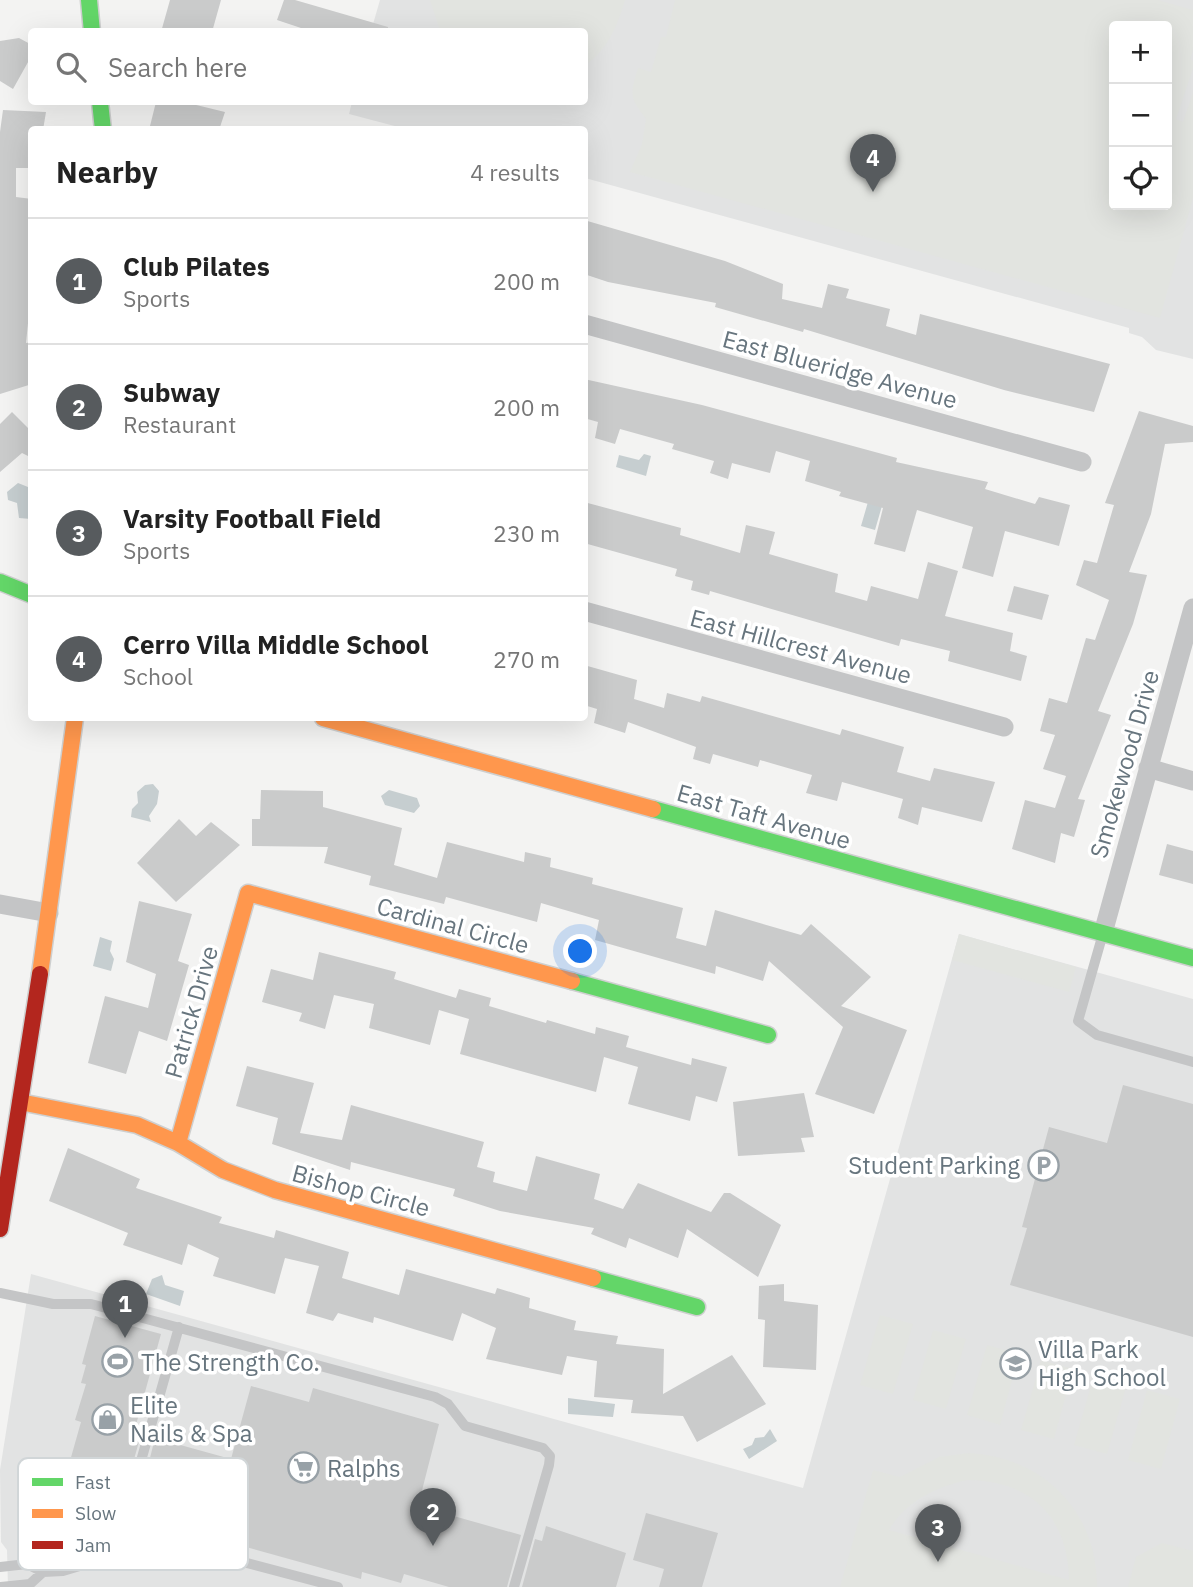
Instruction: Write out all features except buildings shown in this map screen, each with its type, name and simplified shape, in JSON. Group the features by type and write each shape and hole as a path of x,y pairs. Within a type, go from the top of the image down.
{"street":[{"path":"89,0 92,28"},
{"path":"100,105 103,126"},
{"name":"East Blueridge Avenue","path":"588,325 1082,462"},
{"path":"0,582 28,593"},
{"name":"Smokewood Drive","path":"1103,933 1193,608"},
{"name":"East Hillcrest Avenue","path":"588,612 1004,727"},
{"path":"0,1229 49,913 75,721"},
{"name":"East Taft Avenue","path":"334,721 1193,958"},
{"path":"1148,768 1193,781"},
{"name":"Cardinal Circle","path":"248,893 768,1034"},
{"name":"Patrick Drive","path":"178,1143 248,893"},
{"path":"0,904 49,913"},
{"name":"Bishop Circle","path":"20,1102 116,1119 178,1143 223,1170 275,1190 697,1307"}],"lane":[{"path":"1103,933 1078,1021 1097,1035 1193,1062"},
{"path":"0,1293 53,1304 91,1304 435,1396 448,1404 465,1426 535,1445 547,1452 548,1465 514,1587"},
{"path":"142,1458 179,1327"},
{"path":"248,1563 338,1587"},
{"path":"0,1567 18,1565"},
{"path":"39,1570 66,1570"},
{"path":"1,1587 30,1584 43,1572"}],"shaded area":[{"path":"380,0 1193,0 1193,359 1156,350 1142,337 1129,333 1129,328 588,179 588,126 395,126 349,114 351,105 588,105 588,28 372,28"},
{"path":"430,0 625,0 611,37 588,63 588,28 439,28"},
{"path":"675,0 1158,0 1193,10 1193,50 1190,59 1193,61 1193,68 1176,119 1183,122 1193,93 1193,198 1160,318 630,172 642,144 646,119 634,100 635,77 638,68 651,72 661,37 666,37"},
{"path":"644,454 651,456 646,476 616,467 619,455 639,460"},
{"path":"18,483 28,487 28,519 19,518 17,503 8,500 7,492"},
{"path":"870,495 884,499 875,530 861,526"},
{"path":"153,784 159,791 157,804 149,816 151,822 131,817 132,809 138,803 137,792 145,785"},
{"path":"389,790 417,798 420,806 414,813 385,805 381,796"},
{"path":"959,934 1193,999 1193,1587 8,1587 7,1550 1,1542 0,1470 31,1274 803,1488"},
{"path":"959,934 1076,967 1069,992 952,960"},
{"path":"100,937 112,941 110,951 114,959 111,971 93,966"},
{"path":"162,1275 165,1285 184,1291 180,1306 146,1294 152,1279"},
{"path":"880,1315 913,1324 893,1394 860,1385"},
{"path":"933,1330 966,1339 946,1409 913,1400"},
{"path":"987,1345 1019,1354 1000,1425 967,1415"},
{"path":"1041,1360 1073,1369 1054,1439 1021,1430"},
{"path":"1094,1375 1127,1384 1107,1454 1074,1445"},
{"path":"1147,1390 1180,1399 1161,1469 1128,1460"},
{"path":"568,1398 615,1404 613,1417 568,1414"},
{"path":"770,1429 777,1441 749,1459 743,1449 752,1445 755,1438 764,1437"},
{"path":"968,1453 995,1457 1020,1465 1042,1477 1061,1493 1076,1512 1088,1535 1095,1560 1097,1587 840,1587 873,1470 900,1477 939,1457","holes":["968,1480 990,1482 1027,1495 1042,1507 1062,1538 1069,1580 889,1530 913,1503 933,1491"]},
{"path":"1162,1543 1193,1551 1193,1587 1128,1587 1136,1557"}],"traffic: fast":[{"path":"89,0 92,28"},
{"path":"100,105 103,126"},
{"path":"0,582 28,593"},
{"path":"653,809 1193,958"},
{"path":"572,981 768,1035"},
{"path":"593,1278 697,1307"}],"traffic: slow":[{"path":"40,974 75,721"},
{"path":"334,721 653,809"},
{"path":"178,1143 248,893 572,981"},
{"path":"20,1102 137,1125 178,1143 223,1170 275,1190 593,1278"}],"traffic: jam":[{"path":"0,1229 40,974"}],"place":[{"name":"Cerro Villa Middle School","path":"873,192"},
{"name":"Student Parking","path":"1043,1165"},
{"name":"Club Pilates","path":"125,1338"},
{"name":"The Strength Co.","path":"118,1362"},
{"name":"Villa Park High School","path":"1015,1363"},
{"name":"Elite Nails & Spa","path":"107,1419"},
{"name":"Ralphs","path":"304,1468"},
{"name":"Subway","path":"433,1546"},
{"name":"Varsity Football Field","path":"938,1562"}]}
